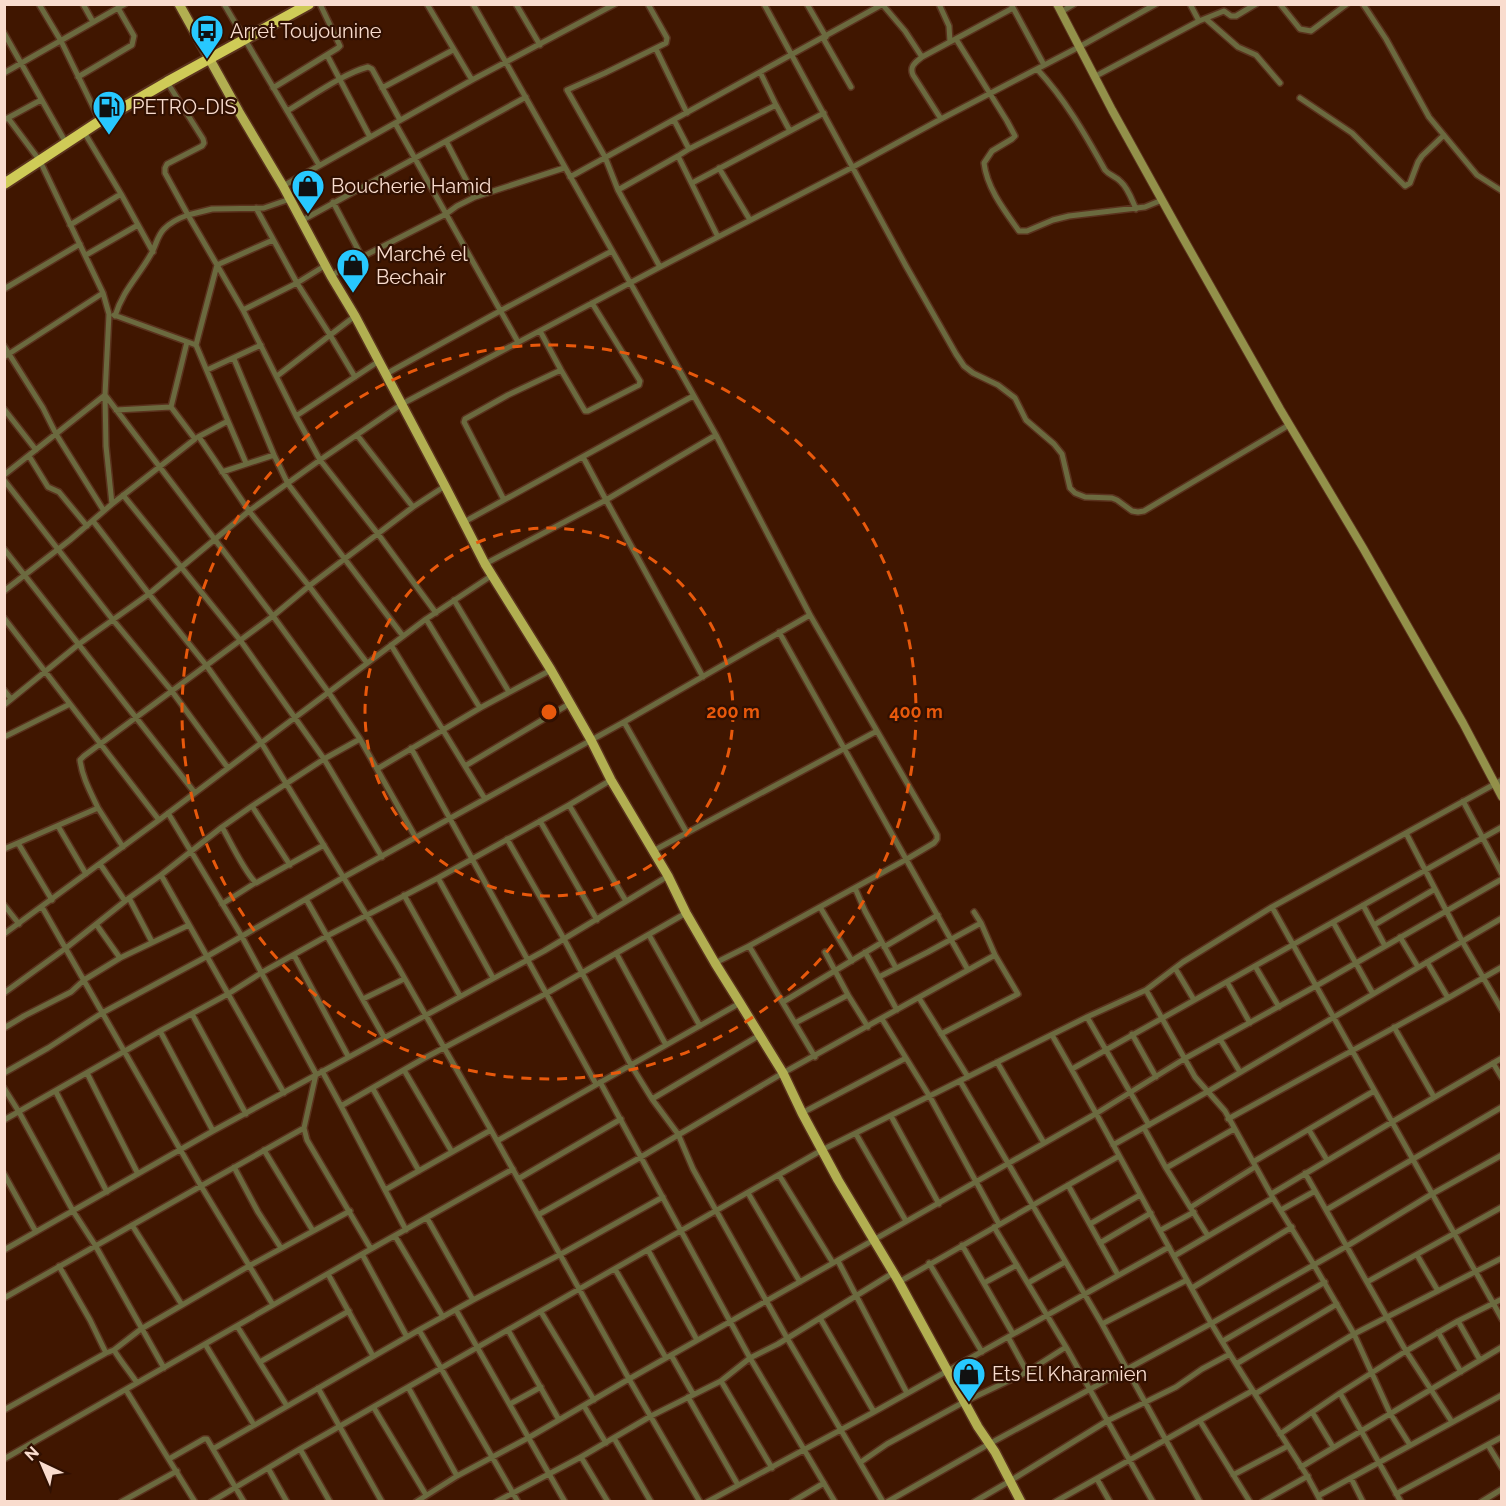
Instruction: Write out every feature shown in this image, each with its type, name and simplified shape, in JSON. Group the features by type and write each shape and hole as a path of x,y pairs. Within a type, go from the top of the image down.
{"highway":[{"path":"4,184 100,121 244,40 293,8 309,4"}],"main road":[{"path":"179,4 355,316 485,564 551,670 611,780 668,876 686,913 783,1073 822,1150 1021,1502"}],"street":[{"path":"39,4 100,121"},
{"path":"83,4 93,22"},
{"path":"224,4 319,165"},
{"path":"273,88 340,46 320,4"},
{"path":"427,4 472,80"},
{"path":"473,4 716,435 810,615 937,835 934,843 907,859 715,963"},
{"path":"516,4 540,45"},
{"path":"283,186 472,80 615,4"},
{"path":"648,4 667,38 666,43 567,90 605,157 618,190 660,267"},
{"path":"764,4 956,354 964,366 973,373 998,385 1015,398 1026,420 1062,454 1070,488 1075,493 1085,497 1112,498 1132,511 1144,511 1289,425"},
{"path":"807,4 851,87"},
{"path":"939,4 949,26 950,42"},
{"path":"1074,4 1059,8 1094,76 1289,425 1498,782 1502,797"},
{"path":"4,705 79,644 149,594 249,511 402,404 853,167 1156,4"},
{"path":"1190,4 1199,21"},
{"path":"1094,76 1199,21 1224,11 1231,16 1236,16 1256,4"},
{"path":"1280,4 1300,29 1311,31 1347,4"},
{"path":"1363,4 1386,39 1426,112 1477,175 1502,191"},
{"path":"570,177 882,5 905,31 922,57"},
{"path":"4,73 122,6 134,36 132,45 78,76"},
{"path":"941,119 911,71 913,65 922,57 1012,6 1044,65"},
{"path":"1206,19 1238,47 1256,55 1280,84"},
{"path":"4,33 66,143"},
{"path":"956,39 1015,136 992,151 984,163 985,176 991,188 1019,231 1027,231 1069,216 1136,209 1162,200"},
{"path":"656,49 687,113"},
{"path":"382,88 453,50"},
{"path":"327,55 370,137"},
{"path":"287,111 362,68 372,69 415,158 518,342"},
{"path":"1037,69 1074,114 1105,170 1125,186 1136,209"},
{"path":"760,72 790,131"},
{"path":"167,82 204,143 167,164 165,173 168,179 243,310 320,460 436,613"},
{"path":"301,221 526,97"},
{"path":"1300,98 1352,133 1405,186 1410,183 1422,156 1444,135"},
{"path":"41,100 6,118 40,161 104,293 112,315 105,395 106,446 112,504"},
{"path":"618,190 688,148 776,105"},
{"path":"692,183 824,113"},
{"path":"674,120 688,148"},
{"path":"84,132 153,252"},
{"path":"446,141 475,197"},
{"path":"678,156 717,237"},
{"path":"331,276 475,197 564,168"},
{"path":"719,168 750,220"},
{"path":"70,225 121,194"},
{"path":"112,315 124,293 153,252 162,231 171,223 188,214 212,208 256,208 271,206 290,199"},
{"path":"333,202 362,257"},
{"path":"256,208 297,283 355,376"},
{"path":"86,255 138,225"},
{"path":"217,265 273,240"},
{"path":"4,289 80,244"},
{"path":"386,375 612,251"},
{"path":"217,265 196,345 246,463"},
{"path":"243,310 297,283 326,265"},
{"path":"7,356 104,293"},
{"path":"540,331 583,409 588,411 640,383 592,303"},
{"path":"112,315 196,345"},
{"path":"277,376 355,316"},
{"path":"171,407 187,342"},
{"path":"207,370 261,345"},
{"path":"4,346 7,356 43,408 104,511"},
{"path":"234,358 288,484 403,636"},
{"path":"296,416 379,361"},
{"path":"504,500 464,422 465,419 508,395 561,370"},
{"path":"105,395 329,693 360,739 416,838"},
{"path":"4,476 105,395"},
{"path":"464,522 693,396"},
{"path":"116,410 171,407"},
{"path":"171,407 367,663"},
{"path":"4,409 36,450"},
{"path":"4,591 26,576 123,495 197,438 228,421"},
{"path":"357,435 413,507"},
{"path":"485,564 606,500 716,435"},
{"path":"222,472 274,455"},
{"path":"29,456 48,487 59,492 87,526"},
{"path":"583,457 703,676"},
{"path":"4,480 113,620 171,690 228,768"},
{"path":"123,847 98,808 85,781 80,760 273,616 345,558 445,486"},
{"path":"123,495 240,640 296,718 324,759 382,857"},
{"path":"93,521 206,665 262,744 445,1048 700,1502"},
{"path":"4,549 195,794"},
{"path":"4,934 262,744 403,636 492,576"},
{"path":"454,600 509,692"},
{"path":"4,1074 102,1013 206,957 810,615"},
{"path":"4,618 159,820"},
{"path":"426,620 480,708"},
{"path":"779,632 968,970"},
{"path":"391,645 484,799"},
{"path":"377,769 443,729 551,670"},
{"path":"4,690 11,699"},
{"path":"4,737 70,704"},
{"path":"465,766 569,704"},
{"path":"624,722 687,833"},
{"path":"653,851 877,731"},
{"path":"4,993 222,827 285,783 360,739"},
{"path":"411,748 528,960 621,1119 750,1358 834,1502"},
{"path":"4,1120 327,936 438,878 611,780"},
{"path":"211,1502 822,1150 1087,1017 1146,990 1174,968 1272,907 1498,782"},
{"path":"416,1502 492,1456 560,1420 1097,1113 1184,1059 1317,986 1502,876 1463,801"},
{"path":"570,804 626,901"},
{"path":"252,806 290,865"},
{"path":"4,849 98,808"},
{"path":"168,813 341,1106 406,1230"},
{"path":"540,820 597,920"},
{"path":"58,826 86,874"},
{"path":"222,827 255,883"},
{"path":"1072,1069 1502,827"},
{"path":"1406,833 1462,941 1502,1010"},
{"path":"507,839 564,939 631,1065 678,1134 693,1169 787,1338 885,1502 1212,1323 1502,1155"},
{"path":"18,843 52,900"},
{"path":"222,904 324,845"},
{"path":"100,864 127,900 152,942"},
{"path":"161,875 284,1094"},
{"path":"5,1248 180,1149 284,1094 348,1056 528,960 668,876"},
{"path":"438,878 494,978"},
{"path":"855,888 864,911 896,968"},
{"path":"1374,925 1436,889"},
{"path":"404,895 460,996"},
{"path":"306,899 384,1037"},
{"path":"4,905 19,924"},
{"path":"1363,905 1385,946"},
{"path":"42,907 201,1186 273,1305"},
{"path":"820,907 852,961"},
{"path":"1272,907 1502,1319"},
{"path":"941,1034 1018,994 995,955 974,912"},
{"path":"341,1106 547,993 686,913"},
{"path":"783,1002 866,952 938,915"},
{"path":"1113,1145 1502,918"},
{"path":"1333,922 1373,994"},
{"path":"879,977 981,923"},
{"path":"96,924 120,958"},
{"path":"4,1028 71,992 84,980 120,958 189,925"},
{"path":"649,935 700,1026"},
{"path":"1400,937 1418,967"},
{"path":"749,946 815,1057"},
{"path":"825,952 868,1027"},
{"path":"866,952 897,1010"},
{"path":"616,953 666,1045"},
{"path":"294,955 348,1056"},
{"path":"538,1215 783,1073 995,955"},
{"path":"1427,962 1448,998"},
{"path":"1255,966 1279,1007"},
{"path":"1228,1119 1502,967"},
{"path":"1174,968 1194,1000"},
{"path":"363,999 405,979"},
{"path":"1227,982 1251,1023"},
{"path":"1146,990 1195,1077 1220,1105 1325,1282 1354,1334 1390,1413 1410,1445"},
{"path":"795,1023 848,995"},
{"path":"919,998 968,1077"},
{"path":"497,1141 741,1003"},
{"path":"192,1014 246,1114"},
{"path":"1087,1017 1131,1092 1167,1168 1208,1236"},
{"path":"882,1019 930,1097 1017,1265 1153,1502"},
{"path":"1394,1028 1434,1097"},
{"path":"160,1031 213,1131"},
{"path":"1132,1034 1156,1077"},
{"path":"652,1099 760,1035"},
{"path":"1052,1035 1222,1341 1308,1476 1320,1499 1351,1478 1502,1395"},
{"path":"1220,1040 1240,1072"},
{"path":"802,1113 906,1058"},
{"path":"1174,1256 1305,1173 1502,1058"},
{"path":"997,1062 1044,1143"},
{"path":"1493,1063 1502,1078"},
{"path":"404,1070 452,1152"},
{"path":"319,1072 304,1128 310,1147 371,1249"},
{"path":"87,1073 138,1174"},
{"path":"960,1081 1102,1324 1200,1502"},
{"path":"4,1088 164,1368"},
{"path":"373,1089 419,1171"},
{"path":"1161,1230 1254,1165 1374,1091"},
{"path":"56,1092 107,1191"},
{"path":"1326,1210 1502,1107"},
{"path":"891,1116 939,1204"},
{"path":"518,1179 621,1119"},
{"path":"4,1298 304,1128"},
{"path":"1167,1168 1234,1129"},
{"path":"385,1190 491,1130"},
{"path":"1309,1130 1327,1160"},
{"path":"856,1134 906,1221"},
{"path":"264,1150 313,1231"},
{"path":"496,1502 581,1457 651,1416 721,1381 750,1358 857,1296 929,1263 1119,1156"},
{"path":"234,1167 258,1212 281,1248"},
{"path":"4,1459 513,1169"},
{"path":"1305,1173 1406,1351 1452,1422"},
{"path":"4,1174 36,1232"},
{"path":"779,1175 857,1296 907,1393"},
{"path":"1068,1185 1118,1275"},
{"path":"1281,1210 1315,1191"},
{"path":"748,1193 800,1282"},
{"path":"1090,1224 1140,1195"},
{"path":"213,1449 406,1337 663,1197"},
{"path":"1367,1282 1502,1207"},
{"path":"4,1410 114,1350 141,1329 350,1211"},
{"path":"1100,1243 1151,1214"},
{"path":"427,1218 473,1300"},
{"path":"132,1225 182,1305"},
{"path":"1192,1288 1292,1227"},
{"path":"395,1236 443,1317"},
{"path":"962,1245 984,1283 1027,1372"},
{"path":"707,1502 874,1412 1169,1247"},
{"path":"648,1250 697,1341"},
{"path":"362,1254 406,1337"},
{"path":"1417,1255 1438,1291"},
{"path":"1055,1502 1063,1500 1129,1459 1354,1334 1502,1258"},
{"path":"1028,1283 1065,1262"},
{"path":"929,1263 982,1352"},
{"path":"984,1283 1017,1265"},
{"path":"59,1266 106,1353"},
{"path":"615,1269 691,1395 738,1485"},
{"path":"328,1274 373,1356"},
{"path":"1102,1324 1187,1280"},
{"path":"1222,1341 1325,1282"},
{"path":"1281,1434 1406,1351 1502,1299"},
{"path":"1236,1364 1337,1304"},
{"path":"456,1310 565,1502"},
{"path":"260,1362 349,1311"},
{"path":"541,1312 594,1400"},
{"path":"820,1318 874,1412"},
{"path":"1458,1321 1480,1360"},
{"path":"237,1326 287,1406"},
{"path":"419,1330 518,1502"},
{"path":"508,1330 560,1420"},
{"path":"1438,1332 1461,1372"},
{"path":"205,1344 254,1425"},
{"path":"861,1462 887,1444 964,1402 1027,1372 1066,1347"},
{"path":"1301,1467 1502,1347"},
{"path":"114,1350 137,1383"},
{"path":"974,1502 1107,1421 1176,1387 1202,1369 1230,1354"},
{"path":"721,1381 772,1468"},
{"path":"408,1387 457,1476"},
{"path":"510,1404 541,1387"},
{"path":"318,1388 382,1502"},
{"path":"126,1389 195,1502"},
{"path":"1340,1393 1401,1502"},
{"path":"584,1406 606,1443"},
{"path":"374,1408 426,1495"},
{"path":"1312,1412 1334,1447"},
{"path":"1200,1421 1250,1502"},
{"path":"1396,1494 1502,1437"},
{"path":"614,1438 651,1502"},
{"path":"169,1459 204,1439 207,1440 244,1502"},
{"path":"1488,1445 1502,1468"},
{"path":"1233,1475 1288,1446"},
{"path":"300,1449 330,1502"},
{"path":"581,1457 608,1502"},
{"path":"268,1468 287,1502"},
{"path":"121,1502 177,1472"},
{"path":"1262,1502 1308,1476"},
{"path":"1351,1478 1363,1502"},
{"path":"1097,1479 1110,1502"},
{"path":"792,1502 824,1484"},
{"path":"1481,1502 1502,1490"}],"place":[{"name":"Arret Toujounine","path":"207,60"},
{"name":"PETRO-DIS","path":"109,136"},
{"name":"Boucherie Hamid","path":"308,215"},
{"name":"Marché el Bechair","path":"353,294"},
{"name":"Ets El Kharamien","path":"969,1403"}]}
